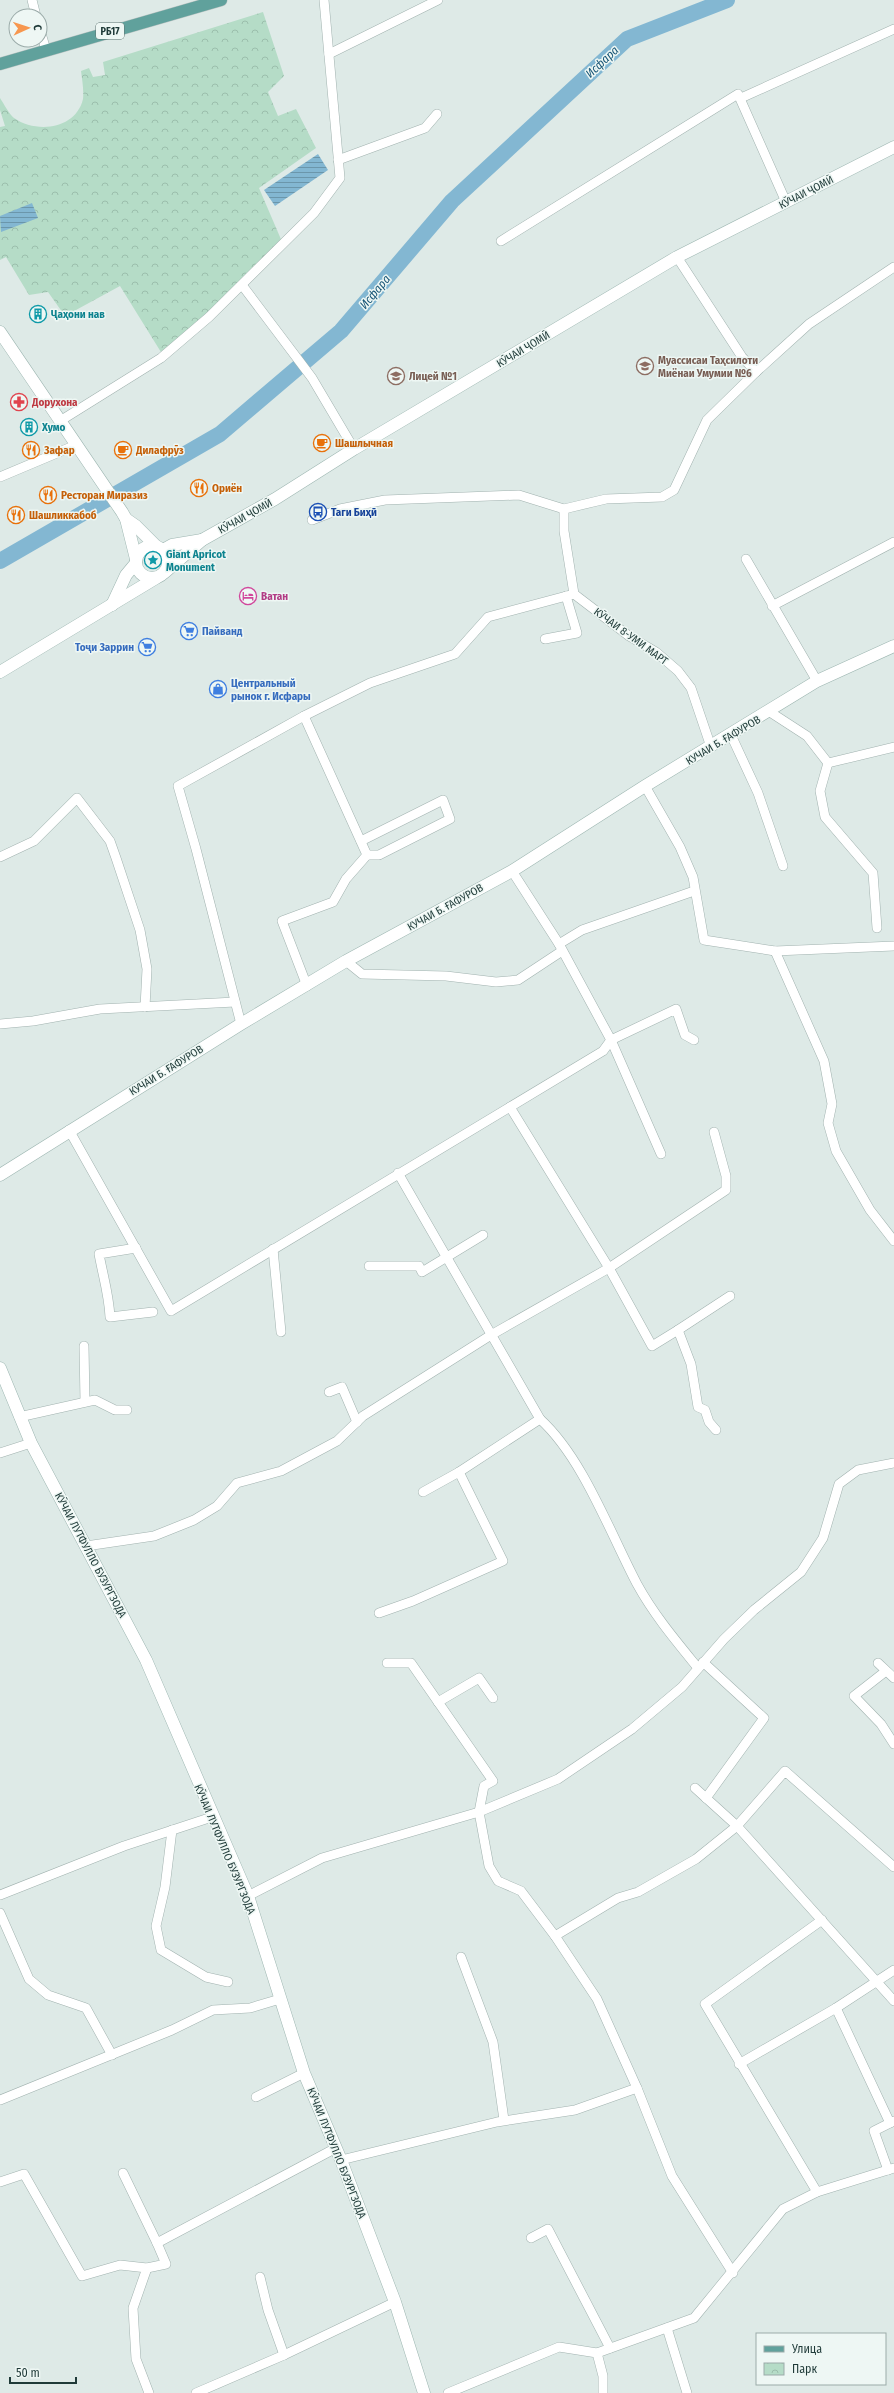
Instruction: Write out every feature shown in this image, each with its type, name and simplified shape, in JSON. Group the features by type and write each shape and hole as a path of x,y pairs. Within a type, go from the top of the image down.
{"main road":[{"name":"РБ17","path":"0,64 191,4 221,0"},
{"name":"КӮЧАИ ҶОМӢ","path":"0,672 160,575 202,540 275,499 354,449 677,257 894,147"},
{"path":"0,332 124,515 160,548 168,558 160,575 150,578 141,574 136,561 124,515"},
{"path":"112,605 126,575 136,561 141,550 202,540"},
{"name":"КУЧАИ Б. ҒАФУРОВ","path":"0,1175 69,1130 346,961 512,871 645,786 770,712 817,681 894,646"},
{"name":"КӮЧАИ ЛУТФУЛЛО БУЗУРГЗОДА","path":"0,1368 31,1443 146,1660 212,1816 248,1896 304,2072 341,2160 395,2302 424,2393"}],"street":[{"path":"60,420 160,358 242,285 314,213 340,178 324,0"},
{"path":"329,54 438,0"},
{"path":"741,98 894,29"},
{"path":"501,240 738,94 786,202"},
{"path":"338,160 425,128 437,114"},
{"path":"677,257 742,357 756,372"},
{"path":"312,520 340,509 385,500 519,495 564,509 606,499 662,497 674,490 707,420 756,372 809,324 894,267"},
{"path":"242,285 288,344 312,378 354,449"},
{"path":"0,477 76,445"},
{"path":"545,639 577,633 570,595 564,531 564,509"},
{"path":"772,606 894,542"},
{"path":"746,559 817,681"},
{"path":"241,1024 196,849 178,786 304,716 370,683 455,654 488,617 570,595"},
{"name":"КӮЧАИ 8-УМИ МАРТ","path":"570,595 629,636 656,652 678,671 690,688 712,747"},
{"path":"770,712 807,736 828,763"},
{"path":"304,716 367,855"},
{"path":"731,735 758,793 783,866"},
{"path":"828,763 894,747"},
{"path":"828,763 820,792 825,817 873,873 877,928"},
{"path":"645,786 680,847 693,877 694,891 704,940 775,951 894,946"},
{"path":"0,857 34,841 77,798 110,841 140,930 147,970 145,1007"},
{"path":"307,986 282,921 333,902 346,879 367,855 379,855 450,819 443,800 361,841"},
{"path":"512,871 561,947 611,1040 661,1154"},
{"path":"346,961 362,974 446,976 496,982 518,980 582,930 694,891"},
{"path":"775,951 824,1061 832,1104 828,1123 836,1152 870,1210 894,1241"},
{"path":"0,1024 33,1021 100,1009 235,1002"},
{"path":"69,1130 171,1311 603,1051 611,1040 676,1009 685,1035 694,1040"},
{"path":"510,1107 609,1268 652,1346 730,1296"},
{"path":"86,1546 154,1536 194,1520 217,1506 237,1483 281,1471 337,1441 357,1422 491,1335 609,1268 726,1190 726,1176 714,1132"},
{"path":"398,1173 540,1419 557,1434 657,1618 700,1665 764,1718 706,1798"},
{"path":"369,1266 418,1266 422,1272 483,1235"},
{"path":"136,1248 99,1254 104,1284 109,1292 110,1316 153,1312"},
{"path":"273,1249 281,1332"},
{"path":"678,1330 691,1364 698,1407 705,1410 709,1422 716,1430"},
{"path":"84,1346 86,1402"},
{"path":"329,1392 342,1387 357,1422"},
{"path":"19,1417 95,1400 115,1410 127,1410"},
{"path":"423,1492 459,1472 540,1419"},
{"path":"0,1453 31,1443"},
{"path":"248,1896 322,1858 479,1812 558,1779 632,1729 682,1687 700,1665 754,1610 801,1572 823,1538 839,1484 858,1470 894,1463"},
{"path":"379,1613 413,1601 503,1561 459,1472"},
{"path":"878,1663 894,1678"},
{"path":"387,1664 411,1664 493,1781 484,1786 479,1812 485,1853 495,1876 498,1881 521,1891 555,1936 597,1999 637,2088 672,2176 732,2273"},
{"path":"886,1671 854,1696 880,1724 894,1744"},
{"path":"438,1702 479,1678 493,1698"},
{"path":"555,1936 618,1898 638,1892 696,1859 737,1826 785,1771 894,1867"},
{"path":"695,1788 737,1826 894,2001"},
{"path":"0,1895 212,1816"},
{"path":"172,1830 165,1887 156,1926 161,1950 206,1977 228,1982"},
{"path":"0,1913 29,1979 48,1995 86,2008 112,2055"},
{"path":"817,2192 739,2064 705,2004 822,1920"},
{"path":"461,1957 493,2042 504,2120"},
{"path":"739,2064 836,2008 894,1970"},
{"path":"0,2100 172,2030 213,2010 250,2008 280,1999"},
{"path":"448,2393 559,2347 597,2353 694,2318 783,2209 817,2192 891,2169 874,2131 892,2122 836,2008"},
{"path":"256,2097 304,2072"},
{"path":"341,2160 504,2120 575,2110 637,2088"},
{"path":"157,2243 336,2148"},
{"path":"0,2182 24,2174 82,2276 120,2266 147,2268 166,2264 123,2173"},
{"path":"532,2238 548,2229 610,2348"},
{"path":"147,2268 133,2308 136,2359 149,2393"},
{"path":"260,2277 268,2310 284,2355"},
{"path":"196,2393 284,2355 395,2302"},
{"path":"668,2328 688,2393"},
{"path":"597,2353 603,2376 603,2393"}],"green space":[{"path":"263,12 284,76 268,92 278,116 296,109 316,148 259,188 283,244 164,357 120,286 65,316 48,292 29,295 6,257 0,260 0,127 5,126 0,110 0,98 12,116 23,123 44,127 54,126 72,117 79,109 83,99 81,71 89,68 93,77 105,75 103,62"}],"water":[{"path":"318,154 328,170 275,206 264,190"},
{"path":"32,203 38,218 1,232 0,216"}],"waterway":[{"name":"Исфара","path":"0,561 220,434 341,331 452,201 627,39 727,0"}],"place":[{"name":"Ҷаҳони нав","path":"38,314"},
{"name":"Муассисаи Таҳсилоти Миёнаи Умумии №6","path":"645,366"},
{"name":"Лицей №1","path":"396,376"},
{"name":"Дорухона","path":"19,402"},
{"name":"Хумо","path":"29,427"},
{"name":"Шашлычная","path":"322,443"},
{"name":"Зафар","path":"31,450"},
{"name":"Дилафрӯз","path":"123,450"},
{"name":"Ориён","path":"199,488"},
{"name":"Ресторан Миразиз","path":"48,495"},
{"name":"Таги Биҳӣ","path":"318,512"},
{"name":"Шашликкабоб","path":"16,515"},
{"name":"Giant Apricot Monument","path":"153,560"},
{"name":"Ватан","path":"248,596"},
{"name":"Пайванд","path":"189,631"},
{"name":"Тоҷи Заррин","path":"147,647"},
{"name":"Центральный рынок г. Исфары","path":"218,689"}]}
